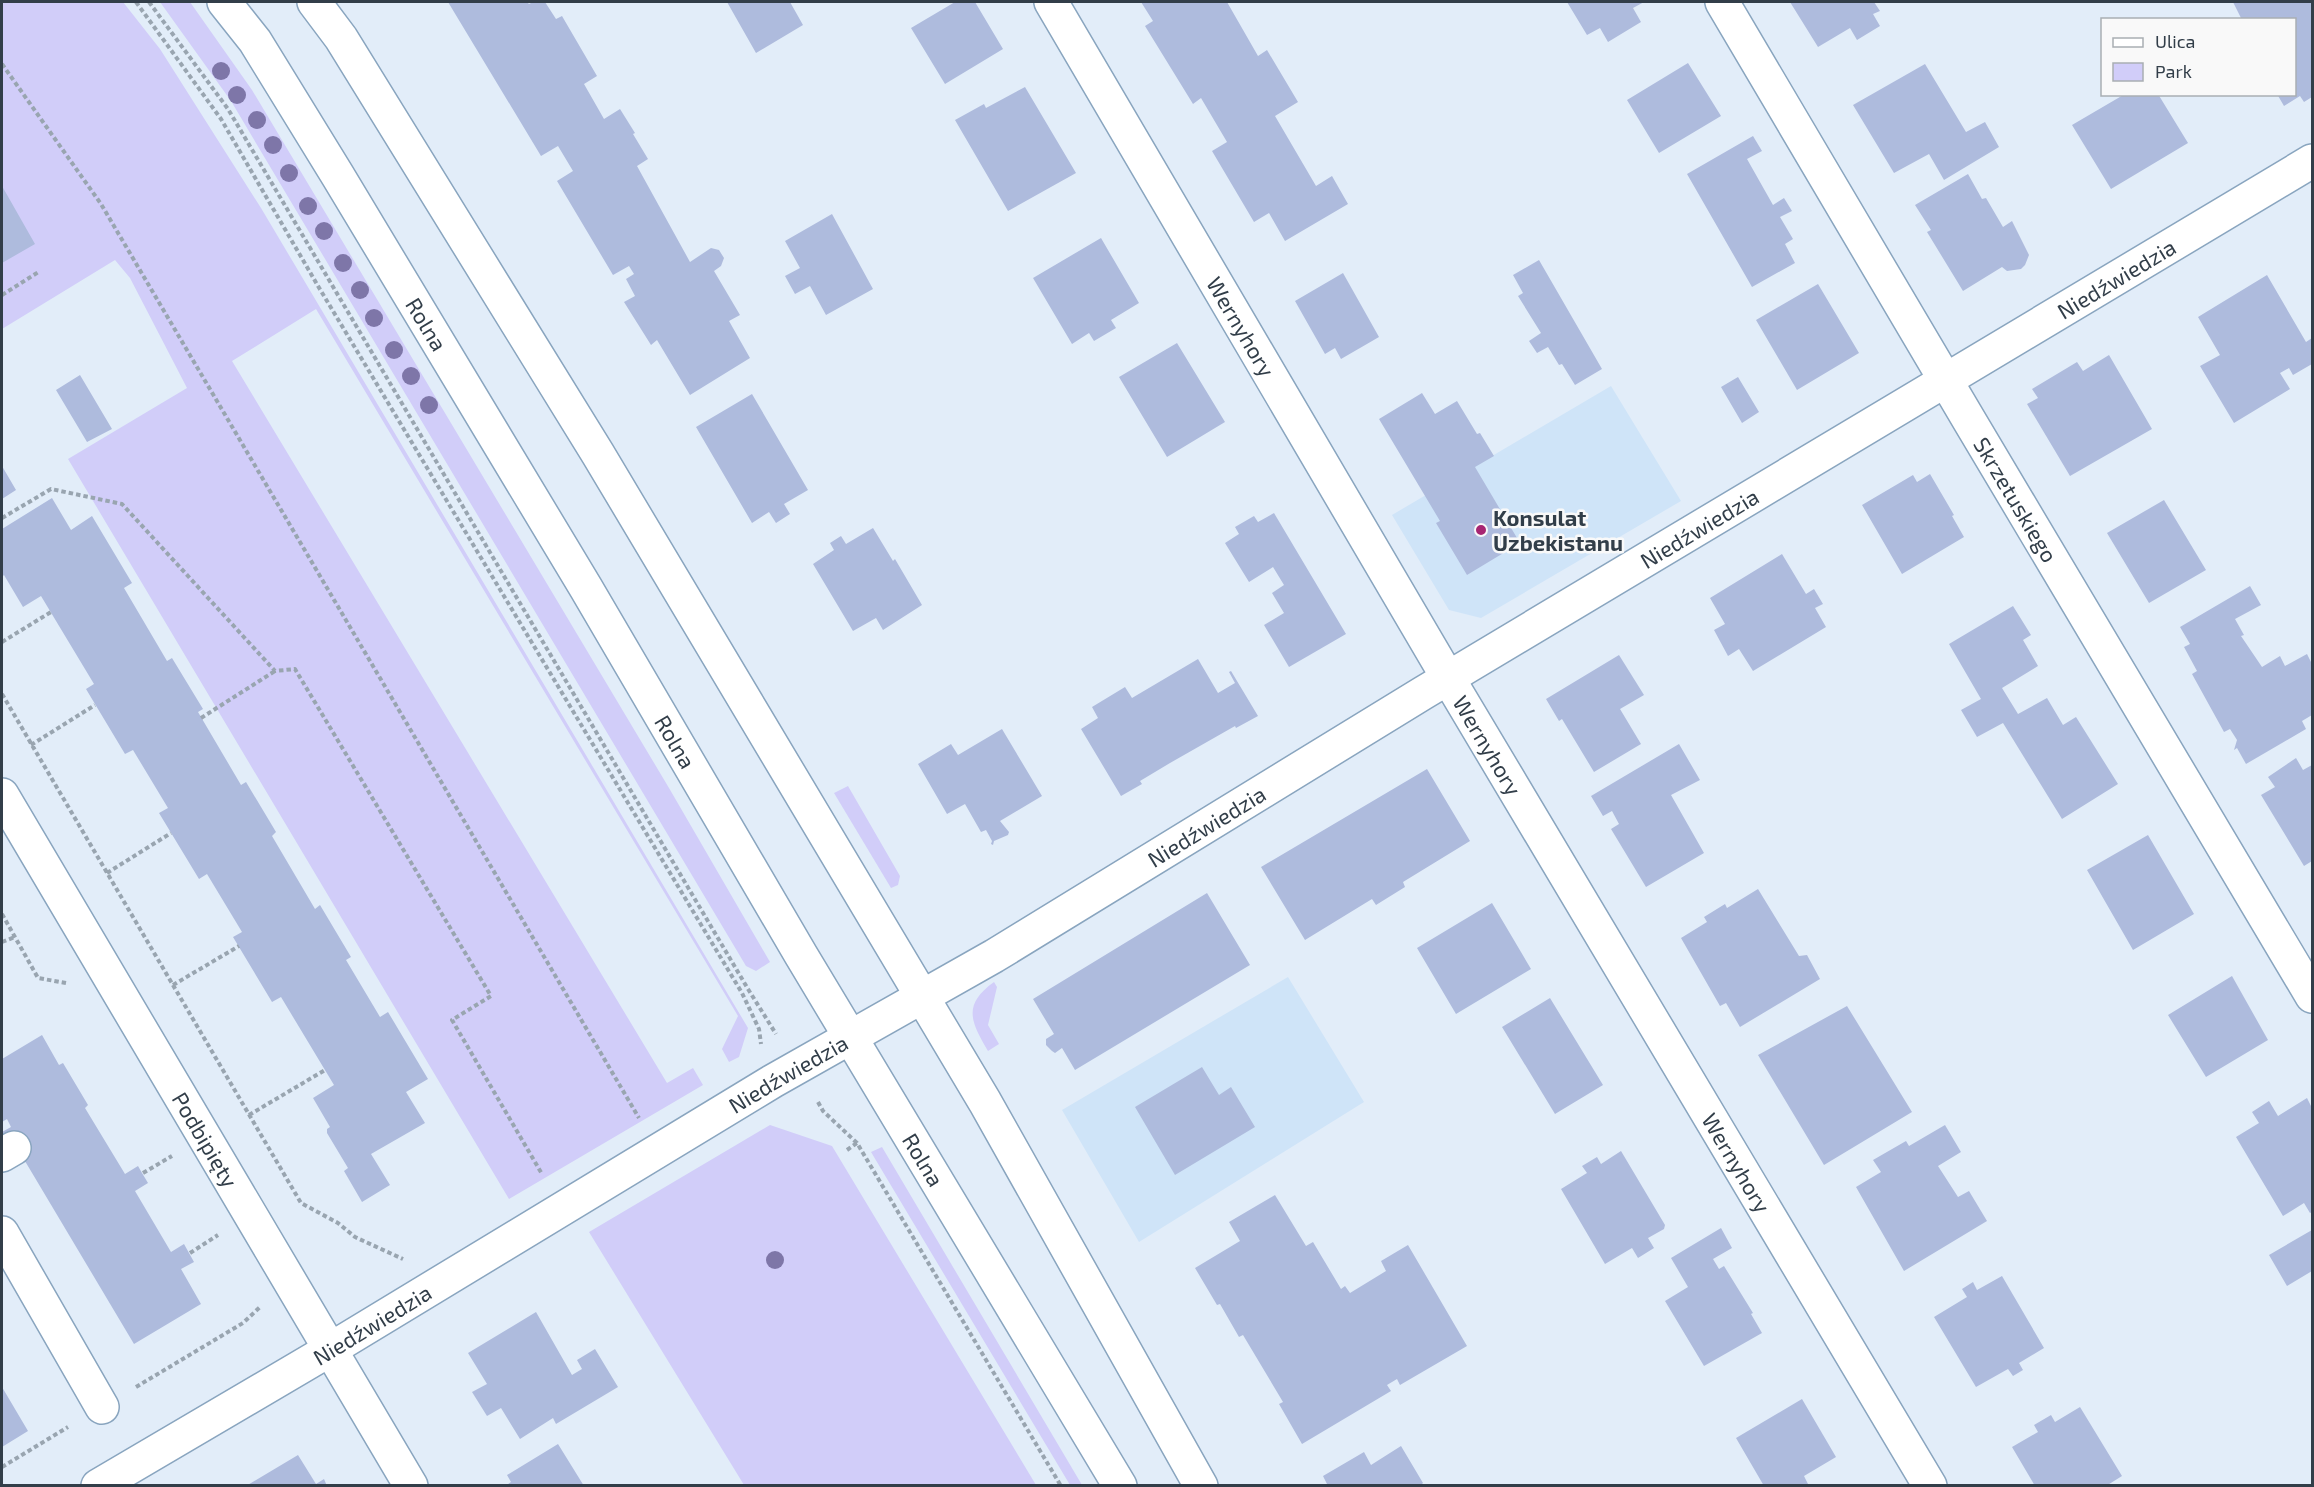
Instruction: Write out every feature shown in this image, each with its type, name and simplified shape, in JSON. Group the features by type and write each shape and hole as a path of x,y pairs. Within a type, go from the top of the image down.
{"street":[{"name":"Rolna","path":"224,2 255,41 344,186 586,588 850,1037 1120,1485"},
{"path":"314,2 341,38 598,454 986,1102 1201,1485"},
{"name":"Wernyhory","path":"1051,2 1448,678 1930,1485"},
{"name":"Skrzetuskiego","path":"1722,2 2313,996"},
{"name":"Niedźwiedzia","path":"98,1485 331,1349 773,1081 923,998 1448,678 2313,161"},
{"name":"Podbipięty","path":"2,795 411,1485"},
{"path":"2,1233 102,1407"}],"path":[{"path":"136,2 220,119 742,993 759,1029 761,1051"},
{"path":"149,2 228,109 748,989 780,1038"},
{"path":"2,64 100,204 642,1125"},
{"path":"2,295 40,271"},
{"path":"2,518 51,489 122,504 275,671"},
{"path":"2,642 51,612"},
{"path":"201,718 275,671 295,669 491,996 452,1020 547,1182"},
{"path":"2,694 301,1203 338,1223 355,1237 411,1263"},
{"path":"31,745 95,705"},
{"path":"107,873 171,833"},
{"path":"2,914 38,978 72,984"},
{"path":"2,942 15,937"},
{"path":"173,985 239,946"},
{"path":"742,993 748,989"},
{"path":"249,1115 325,1070"},
{"path":"813,1094 823,1111 857,1143 1061,1485"},
{"path":"847,1150 857,1143"},
{"path":"143,1173 164,1160"},
{"path":"190,1253 213,1238"}],"shaded area":[{"path":"1611,386 1681,501 1481,618 1449,610 1392,515"},
{"path":"1288,977 1364,1102 1139,1242 1062,1110"}],"green space":[{"path":"2,2 123,2 160,49 261,208 748,1028 739,1057 729,1062 722,1049 738,1016 316,309 232,361 667,1083 693,1068 703,1085 509,1199 68,459 187,388 130,278 115,260 2,329"},
{"path":"160,2 190,2 252,90 669,788 770,962 756,971 746,966 231,101"},
{"path":"848,786 900,876 898,885 891,888 834,793"},
{"path":"994,982 997,987 988,1025 999,1044 988,1051 977,1031 973,1014 977,998"},
{"path":"770,1125 832,1146 1036,1485 744,1485 589,1232"},
{"path":"882,1147 1082,1485 1070,1485 871,1152"}],"building":[{"path":"448,2 527,2 529,4 545,2 556,19 562,16 597,76 584,84 604,119 620,109 635,133 633,134 648,159 637,166 690,262 711,248 719,250 724,258 721,266 714,271 740,315 729,321 750,358 690,395 657,340 651,345 624,302 635,296 626,279 634,274 629,266 613,275 557,181 573,171 558,146 541,156"},
{"path":"727,2 790,2 803,25 756,53"},
{"path":"955,2 975,2 1003,49 945,84 911,28"},
{"path":"1141,2 1227,2 1258,56 1267,50 1298,102 1275,116 1316,186 1332,176 1348,204 1285,241 1269,213 1254,222 1212,151 1227,142 1201,98 1193,104 1145,26 1153,21"},
{"path":"1567,2 1644,2 1633,8 1641,22 1608,42 1600,28 1587,35"},
{"path":"1790,2 1874,2 1880,11 1873,14 1880,26 1857,40 1850,28 1818,47"},
{"path":"2233,2 2312,2 2312,97 2304,102 2300,96 2284,106 2278,96 2296,96 2296,18 2241,18"},
{"path":"1688,63 1721,116 1659,153 1627,100"},
{"path":"1925,64 1966,132 1985,122 1999,147 1944,180 1929,154 1894,173 1853,105"},
{"path":"1025,87 1076,173 1008,211 955,120 984,104 986,108"},
{"path":"2122,96 2159,96 2188,143 2111,189 2072,125"},
{"path":"1753,136 1762,151 1747,159 1773,205 1784,198 1792,211 1780,217 1793,239 1785,244 1795,263 1752,287 1687,174"},
{"path":"1968,174 1982,199 1986,198 2003,227 2012,221 2029,255 2021,269 2007,271 2002,267 1963,291 1927,232 1931,230 1915,205"},
{"path":"2,186 35,244 2,263"},
{"path":"832,214 873,289 826,315 810,286 795,294 785,276 800,268 785,241"},
{"path":"1101,238 1139,303 1111,320 1116,328 1094,341 1089,333 1072,344 1033,278"},
{"path":"1539,260 1602,369 1575,385 1548,347 1537,353 1529,341 1541,333 1518,296 1523,293 1513,275"},
{"path":"1343,273 1379,337 1341,359 1335,348 1325,354 1295,301"},
{"path":"2267,275 2306,342 2312,338 2312,364 2293,375 2289,368 2280,373 2290,389 2234,423 2200,366 2220,355 2198,317"},
{"path":"1818,284 1859,353 1797,390 1756,320"},
{"path":"1177,343 1225,422 1167,457 1119,377"},
{"path":"2109,355 2152,429 2070,476 2027,404 2038,398 2032,389 2077,362 2083,371"},
{"path":"80,375 112,429 87,442 56,390"},
{"path":"1738,377 1759,412 1742,423 1721,387"},
{"path":"1422,393 1435,414 1457,401 1477,434 1480,433 1494,456 1475,467 1520,543 1467,575 1436,523 1440,521 1379,419"},
{"path":"752,394 808,490 784,504 790,514 776,523 769,512 752,523 696,427"},
{"path":"2,466 16,490 2,499"},
{"path":"1930,474 1964,537 1902,574 1862,505 1913,475 1917,482"},
{"path":"52,498 71,530 92,516 132,583 124,588 167,661 172,658 203,709 198,712 241,785 246,782 276,832 272,836 315,909 320,905 351,957 346,960 380,1017 388,1012 428,1079 406,1092 425,1123 371,1154 390,1185 362,1202 344,1171 348,1168 327,1133 330,1127 313,1098 334,1085 281,997 272,1002 233,937 242,932 207,874 199,879 159,813 168,808 133,750 125,754 86,689 94,684 41,596 23,607 4,575 2,577 2,529"},
{"path":"2164,500 2206,570 2149,603 2107,533"},
{"path":"1274,513 1346,634 1289,667 1264,625 1284,613 1272,593 1284,585 1273,567 1249,582 1225,543 1239,534 1235,527 1254,516 1258,522"},
{"path":"873,528 893,561 895,559 922,605 883,630 876,618 853,631 813,564 834,550 830,543 841,536 846,544"},
{"path":"1782,554 1806,594 1814,589 1823,604 1815,608 1826,627 1753,671 1739,649 1728,656 1714,630 1725,624 1710,598"},
{"path":"2250,586 2261,605 2235,619 2244,635 2241,636 2262,667 2280,656 2285,666 2307,654 2312,664 2312,715 2302,721 2306,729 2246,764 2237,748 2234,750 2237,740 2230,729 2224,732 2192,674 2197,671 2184,647 2190,644 2180,627"},
{"path":"2013,606 2031,635 2023,640 2038,666 2002,688 2018,714 2047,698 2063,725 2076,717 2118,784 2062,819 2003,723 1977,737 1961,710 1981,699 1949,644"},
{"path":"1619,655 1644,695 1620,709 1641,744 1594,772 1562,719 1559,721 1546,699"},
{"path":"1198,659 1218,693 1235,683 1229,672 1231,671 1258,716 1236,728 1235,726 1170,763 1140,781 1142,784 1121,796 1081,729 1098,718 1092,707 1125,687 1132,698"},
{"path":"1002,729 1042,796 1000,821 1009,832 1008,835 994,841 993,845 986,830 981,832 965,804 947,814 918,764 951,744 958,755"},
{"path":"1679,744 1700,780 1671,795 1704,853 1646,887 1611,829 1619,824 1612,811 1603,816 1591,796"},
{"path":"2296,758 2303,770 2312,765 2312,861 2304,866 2261,795 2275,787 2268,777"},
{"path":"1427,769 1470,841 1403,882 1405,887 1376,905 1372,899 1305,940 1261,867"},
{"path":"2148,835 2194,914 2133,950 2087,870"},
{"path":"1758,889 1799,956 1807,955 1820,979 1740,1027 1726,1003 1720,1006 1681,938 1707,922 1704,917 1725,904 1727,908"},
{"path":"1207,893 1250,965 1075,1070 1062,1048 1055,1053 1046,1045 1046,1039 1054,1034 1033,999"},
{"path":"1492,903 1531,969 1456,1014 1417,948"},
{"path":"2232,976 2268,1040 2206,1077 2168,1015"},
{"path":"1550,998 1603,1085 1555,1114 1502,1027"},
{"path":"1847,1006 1912,1112 1824,1165 1758,1055"},
{"path":"42,1035 59,1065 63,1063 88,1105 85,1108 125,1174 138,1166 148,1183 135,1191 171,1252 184,1244 194,1262 181,1269 201,1304 134,1344 16,1146 2,1138 2,1132 11,1127 7,1119 2,1122 2,1059"},
{"path":"1202,1067 1219,1095 1231,1087 1255,1127 1175,1175 1135,1107"},
{"path":"2307,1098 2312,1108 2312,1212 2310,1213 2304,1203 2283,1216 2236,1137 2259,1123 2252,1112 2269,1101 2278,1116"},
{"path":"1945,1125 1961,1152 1938,1166 1958,1197 1969,1191 1987,1221 1904,1271 1856,1187 1881,1172 1873,1160 1906,1141 1909,1146"},
{"path":"1621,1151 1665,1225 1664,1229 1648,1238 1654,1248 1638,1258 1632,1248 1605,1264 1561,1189 1587,1173 1582,1166 1597,1157 1601,1164"},
{"path":"1275,1195 1306,1246 1313,1242 1341,1289 1345,1286 1350,1293 1386,1271 1381,1261 1408,1245 1467,1346 1400,1385 1397,1379 1387,1385 1391,1391 1302,1444 1279,1404 1283,1402 1243,1335 1239,1337 1195,1268 1240,1241 1229,1222"},
{"path":"1721,1228 1732,1248 1713,1259 1719,1269 1724,1266 1753,1313 1751,1314 1762,1333 1704,1366 1665,1301 1688,1287 1671,1258"},
{"path":"2312,1230 2312,1271 2287,1286 2269,1255"},
{"path":"2002,1276 2044,1348 2019,1363 2023,1370 2013,1376 2008,1369 1976,1387 1934,1317 1967,1297 1962,1289 1973,1282 1977,1290"},
{"path":"536,1312 572,1375 582,1369 577,1360 595,1349 618,1387 556,1424 553,1418 520,1439 501,1408 487,1416 472,1392 487,1384 468,1353"},
{"path":"2,1387 28,1431 2,1447"},
{"path":"1802,1399 1836,1457 1804,1476 1809,1486 1764,1486 1736,1438"},
{"path":"2080,1407 2122,1476 2106,1486 2035,1486 2012,1447 2038,1432 2034,1425 2051,1415 2055,1422"},
{"path":"558,1444 584,1486 505,1486 511,1482 507,1475"},
{"path":"1401,1446 1423,1483 1420,1486 1328,1486 1323,1476 1364,1452 1371,1465"},
{"path":"298,1455 316,1484 324,1479 327,1486 246,1486"}],"place":[{"name":"Konsulat Uzbekistanu","path":"1481,530"}]}
